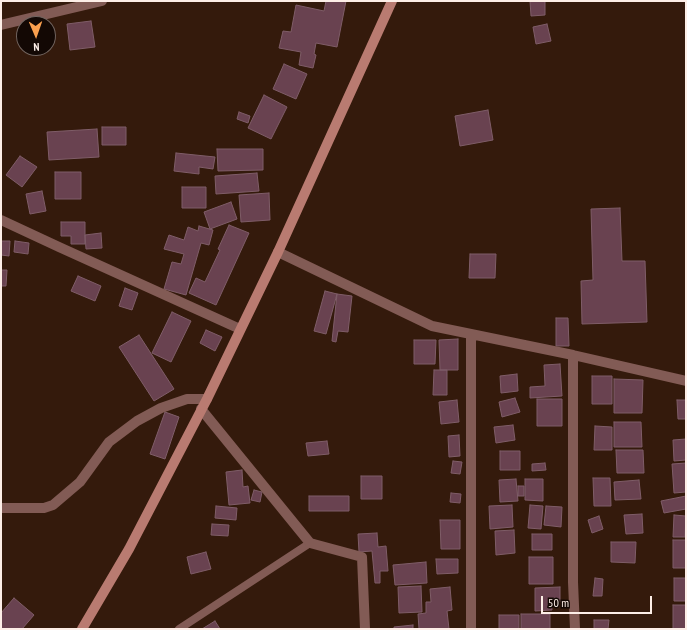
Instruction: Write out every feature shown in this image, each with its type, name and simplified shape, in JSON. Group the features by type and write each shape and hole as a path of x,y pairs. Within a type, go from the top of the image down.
{"main road":[{"path":"82,629 129,549 207,399 278,252 392,1"}],"street":[{"path":"1,25 102,1"},
{"path":"1,220 240,329"},
{"path":"278,252 432,326 573,355 686,381"},
{"path":"471,334 471,629"},
{"path":"573,355 573,582 575,629"},
{"path":"1,508 44,508 53,505 80,482 109,442 137,421 161,408 187,399 207,399"},
{"path":"201,408 310,543 362,557 365,629"}],"lane":[{"path":"179,629 310,543"}],"building":[{"path":"326,1 346,1 337,47 316,43 314,54 316,55 313,68 299,65 301,52 279,48 283,31 291,32 296,5 324,11"},
{"path":"530,1 545,1 545,15 531,16"},
{"path":"91,21 95,47 70,50 67,24"},
{"path":"547,24 551,41 536,44 533,27"},
{"path":"284,64 307,74 296,99 273,89"},
{"path":"264,95 287,107 271,139 248,128"},
{"path":"488,110 493,140 460,146 455,116"},
{"path":"239,112 250,116 248,123 237,119"},
{"path":"102,127 126,127 126,145 102,145"},
{"path":"97,129 99,157 49,160 47,132"},
{"path":"217,149 263,149 263,170 218,171"},
{"path":"176,153 215,157 213,169 199,167 199,174 174,171"},
{"path":"20,156 37,167 22,187 6,175"},
{"path":"55,172 81,172 81,199 55,199"},
{"path":"257,173 259,191 216,194 215,176"},
{"path":"182,187 206,187 206,208 182,208"},
{"path":"42,191 46,211 30,214 26,194"},
{"path":"269,193 270,220 241,222 239,195"},
{"path":"231,202 237,219 210,229 204,212"},
{"path":"620,208 622,261 645,261 647,322 582,324 581,281 593,280 591,209"},
{"path":"61,222 85,222 85,244 71,244 71,236 61,236"},
{"path":"229,225 249,233 216,305 189,293 196,278 205,282 220,250 218,249"},
{"path":"199,226 213,230 209,245 201,243 186,295 164,289 172,262 181,264 184,254 164,249 169,235 184,240 188,227 198,231"},
{"path":"101,233 102,248 86,249 85,235"},
{"path":"1,241 10,241 9,256 1,255"},
{"path":"15,241 29,243 28,254 14,252"},
{"path":"470,254 496,254 495,278 469,278"},
{"path":"1,270 7,270 6,286 1,286"},
{"path":"78,276 101,286 95,301 71,291"},
{"path":"125,288 138,293 132,310 119,306"},
{"path":"325,291 337,294 326,334 314,331"},
{"path":"337,294 352,296 348,332 338,331 336,342 332,341"},
{"path":"172,312 191,321 171,362 152,353"},
{"path":"556,318 568,318 569,346 556,346"},
{"path":"206,330 222,337 215,351 200,343"},
{"path":"139,335 174,389 154,401 119,347"},
{"path":"458,339 458,370 440,370 439,340"},
{"path":"414,340 436,340 435,364 414,364"},
{"path":"560,364 562,396 530,398 530,387 545,386 544,365"},
{"path":"434,370 447,370 447,395 433,395"},
{"path":"517,374 518,391 501,393 500,376"},
{"path":"592,376 612,376 612,404 592,404"},
{"path":"614,379 643,380 642,413 614,413"},
{"path":"515,398 520,412 502,417 499,402"},
{"path":"537,399 562,399 562,426 537,426"},
{"path":"457,400 459,422 441,424 439,402"},
{"path":"677,400 686,400 686,419 678,419"},
{"path":"165,412 179,417 165,459 150,454"},
{"path":"614,422 641,422 642,447 614,447"},
{"path":"513,425 515,440 496,443 494,427"},
{"path":"595,426 612,427 612,450 594,450"},
{"path":"459,435 460,456 449,457 448,436"},
{"path":"686,439 686,460 674,461 673,440"},
{"path":"327,441 329,454 308,456 306,443"},
{"path":"616,450 643,450 644,473 617,473"},
{"path":"500,451 520,451 520,470 500,470"},
{"path":"453,461 462,462 460,474 451,473"},
{"path":"545,463 546,470 532,471 532,464"},
{"path":"686,463 686,492 674,493 672,464"},
{"path":"242,470 243,487 248,486 250,503 229,505 226,472"},
{"path":"361,476 382,476 382,499 361,499"},
{"path":"593,478 610,478 611,506 594,506"},
{"path":"516,479 518,501 500,502 499,480"},
{"path":"525,479 543,479 543,501 525,500"},
{"path":"639,480 641,499 615,500 614,482"},
{"path":"518,486 524,486 524,496 518,496"},
{"path":"254,490 262,492 260,502 251,500"},
{"path":"451,493 461,494 460,503 450,502"},
{"path":"309,496 349,496 349,511 309,511"},
{"path":"686,496 686,509 664,513 661,501"},
{"path":"512,505 513,527 490,529 489,506"},
{"path":"530,505 543,506 541,529 528,528"},
{"path":"216,506 237,508 236,520 215,518"},
{"path":"546,506 562,507 561,527 544,525"},
{"path":"642,514 643,533 626,534 624,515"},
{"path":"674,515 686,516 685,537 673,537"},
{"path":"599,516 603,529 592,533 588,520"},
{"path":"440,520 460,520 460,549 441,549"},
{"path":"212,524 229,525 228,536 211,535"},
{"path":"514,530 515,553 496,555 495,531"},
{"path":"377,533 378,547 386,546 388,571 380,571 380,583 375,583 372,551 359,552 358,534"},
{"path":"532,534 552,534 552,550 532,550"},
{"path":"673,540 686,540 686,568 673,568"},
{"path":"611,542 636,542 635,563 611,562"},
{"path":"206,552 211,569 191,574 187,557"},
{"path":"529,557 553,557 553,584 529,584"},
{"path":"436,559 458,559 458,573 437,574"},
{"path":"426,562 427,583 395,585 393,565"},
{"path":"595,578 603,579 602,596 593,596"},
{"path":"674,578 686,578 686,601 674,601"},
{"path":"421,586 422,612 399,613 398,587"},
{"path":"450,587 452,610 447,611 449,629 419,629 418,614 426,613 426,602 431,602 430,589"},
{"path":"560,587 560,602 551,602 552,610 535,611 535,588"},
{"path":"14,598 34,615 22,629 1,629 1,613"},
{"path":"673,605 686,605 686,629 673,629"},
{"path":"521,614 550,614 550,629 521,629"},
{"path":"499,615 519,615 519,629 499,629"},
{"path":"594,620 609,620 608,629 594,629"},
{"path":"215,621 220,629 202,629"},
{"path":"413,625 413,629 394,629 394,627"}]}
